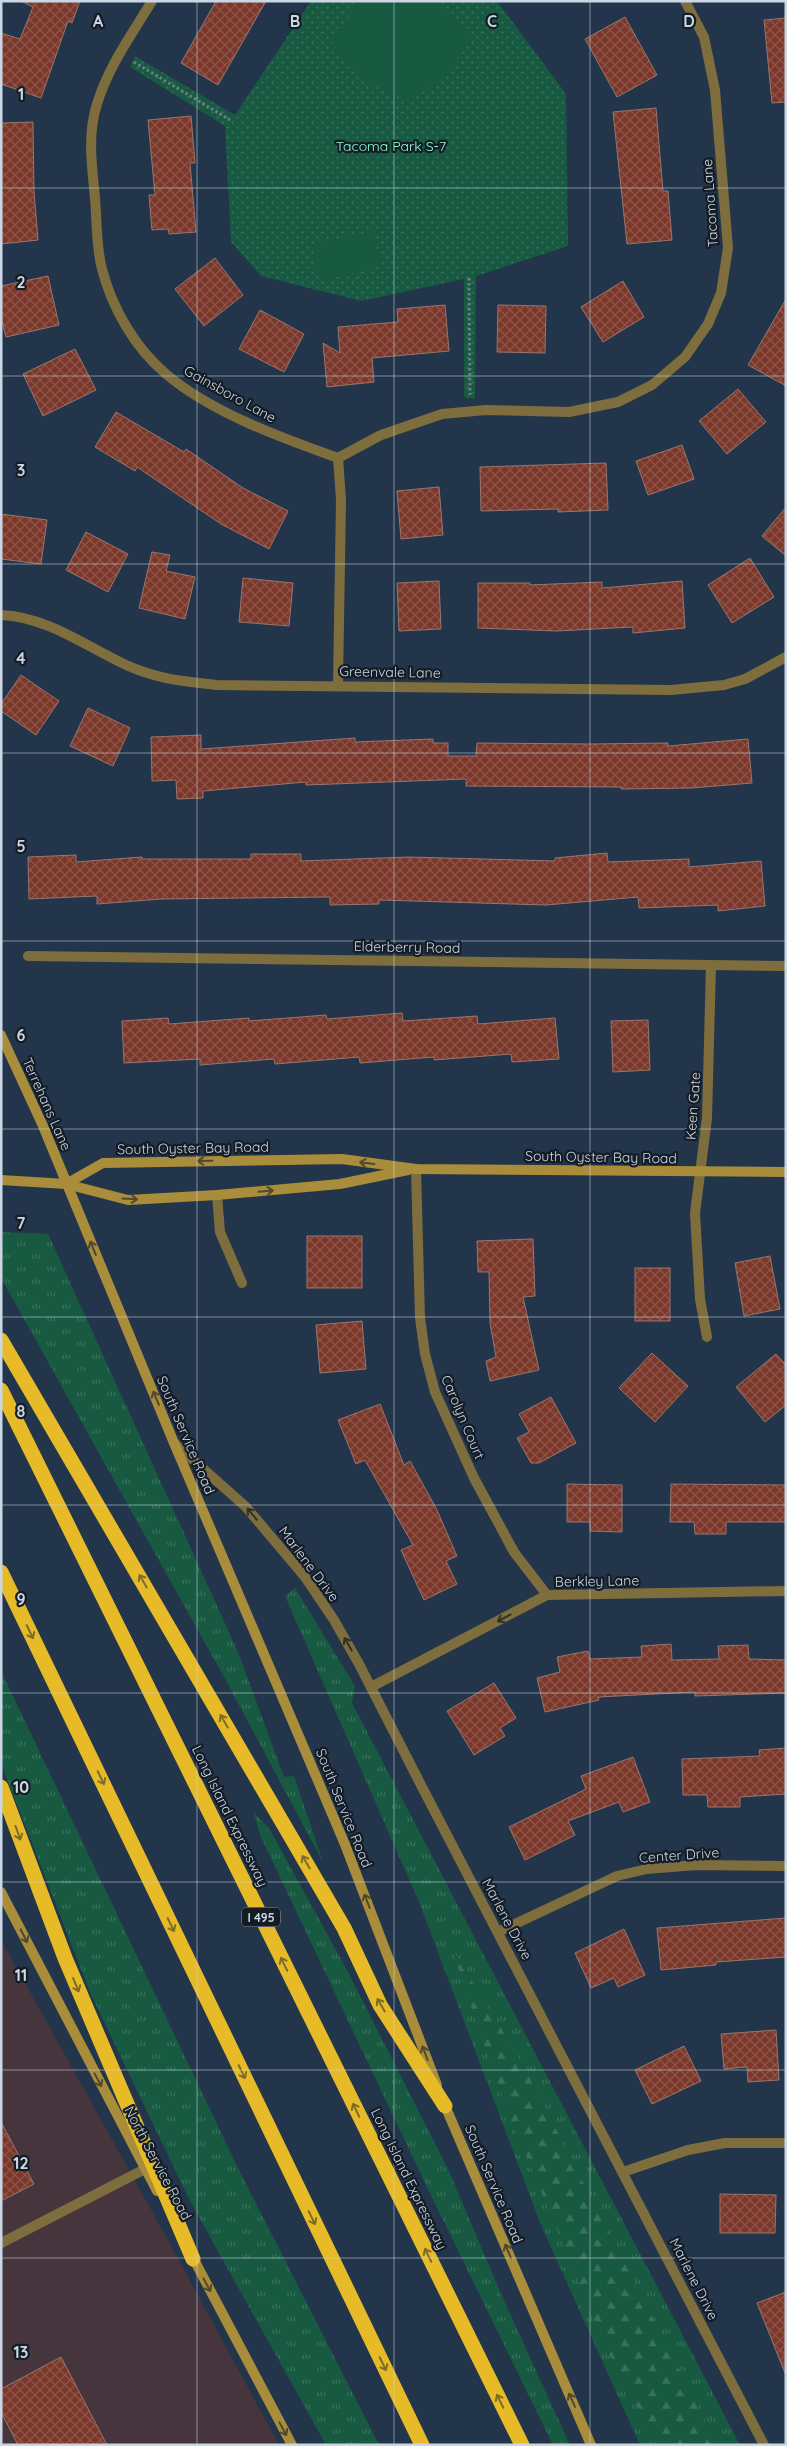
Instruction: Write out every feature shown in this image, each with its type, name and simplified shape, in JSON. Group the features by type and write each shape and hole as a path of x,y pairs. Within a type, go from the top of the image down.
{"highway":[{"path":"1,1340 344,1928 380,2004 445,2106"},
{"name":"Long Island Expressway","path":"1,1390 522,2445"},
{"path":"1,1572 422,2445"},
{"path":"1,1788 65,1958 193,2259"}],"main road":[{"name":"Terrehans Lane","path":"1,1036 43,1126 66,1184"},
{"name":"South Oyster Bay Road","path":"66,1184 102,1162 342,1159 416,1169 786,1172"},
{"name":"South Oyster Bay Road","path":"1,1180 66,1184 128,1200 217,1195 340,1184 416,1169"},
{"name":"South Service Road","path":"66,1184 344,1842 445,2106 592,2445"},
{"name":"North Service Road","path":"1,1892 145,2169 292,2445"}],"street":[{"name":"Gainsboro Lane","path":"152,1 108,74 96,106 90,150 102,268 113,303 135,341 166,374 196,395 264,431 338,458"},
{"name":"Tacoma Lane","path":"338,458 381,436 442,414 470,411 569,412 618,402 652,385 686,357 708,324 721,293 728,248 715,90 704,37 685,1"},
{"path":"338,458 341,500 338,685"},
{"name":"Greenvale Lane","path":"1,615 20,616 52,626 126,665 165,680 216,685 670,690 724,685 745,679 786,657"},
{"name":"Elderberry Road","path":"28,956 786,966"},
{"name":"Keen Gate","path":"707,1338 700,1299 695,1213 707,1118 711,965"},
{"name":"Carolyn Court","path":"416,1169 420,1318 425,1354 435,1392 474,1478 514,1552 547,1595"},
{"path":"217,1195 220,1232 242,1283"},
{"name":"Marlene Drive","path":"174,1443 246,1506 305,1577 334,1620 371,1687 764,2445"},
{"name":"Berkley Lane","path":"371,1687 547,1595 786,1591"},
{"name":"Center Drive","path":"498,1932 617,1876 647,1869 696,1865 786,1866"},
{"path":"623,2172 688,2150 725,2143 786,2143"},
{"path":"1,2243 145,2169"}],"path":[{"path":"120,53 230,120"},
{"path":"469,278 470,411"}],"shaded area":[{"path":"1,1940 175,2253 279,2445 1,2445"}],"green space":[{"name":"Tacoma Park S-7","path":"311,1 497,1 566,94 568,246 476,276 475,399 464,397 464,279 361,301 261,276 231,242 225,126 130,67 135,56 235,115"},
{"path":"360,1 438,1 472,35 443,80 406,99 360,80 331,41"},
{"path":"373,231 381,266 320,281 312,245"},
{"path":"1,1232 48,1234 238,1652 284,1777 294,1776 323,1862 223,1675 1,1278"},
{"path":"295,1588 355,1686 352,1703 740,2445 640,2445 541,2225 419,1902 285,1596"},
{"path":"1,1671 238,2168 379,2445 326,2445 190,2201 92,1997 1,1764"},
{"path":"254,1813 269,1828 349,1974 448,2169 502,2296 570,2445 553,2445 425,2183 260,1835"},
{"path":"451,1947 521,2061 718,2445 659,2445 615,2367 506,2108"}],"building":[{"path":"21,1 80,1 72,23 68,21 41,98 1,84 1,33 20,39 33,7"},
{"path":"216,1 266,1 218,85 181,63"},
{"path":"625,17 657,75 617,97 585,39"},
{"path":"786,18 786,102 772,103 764,20"},
{"path":"656,108 663,191 668,191 672,240 627,244 613,112"},
{"path":"191,116 195,163 190,163 196,232 169,234 168,229 152,230 149,195 155,195 148,120"},
{"path":"33,122 34,192 38,240 1,244 1,123"},
{"path":"215,258 243,295 204,326 175,289"},
{"path":"48,276 59,325 6,337 1,317 1,286"},
{"path":"623,281 644,317 603,342 581,307"},
{"path":"786,299 786,386 748,365"},
{"path":"445,305 449,351 372,358 374,382 327,387 323,343 340,353 338,327 398,322 397,309"},
{"path":"498,305 546,306 545,353 497,352"},
{"path":"260,310 304,334 284,372 239,349"},
{"path":"75,349 96,390 43,416 23,374"},
{"path":"738,389 766,422 727,454 699,421"},
{"path":"116,412 184,452 186,449 243,488 288,511 269,549 221,524 137,467 135,471 95,447"},
{"path":"682,445 694,479 648,495 636,461"},
{"path":"606,463 608,510 558,512 558,509 481,511 480,467"},
{"path":"439,487 443,535 401,539 397,491"},
{"path":"786,507 786,556 762,536"},
{"path":"1,514 47,520 41,564 1,559"},
{"path":"86,532 128,554 108,592 66,570"},
{"path":"152,552 170,555 166,571 195,577 185,619 139,608"},
{"path":"750,558 774,597 732,623 708,585"},
{"path":"243,578 293,583 289,626 239,622"},
{"path":"439,581 441,629 399,631 397,583"},
{"path":"682,581 685,628 633,633 633,627 556,631 478,628 478,583 530,583 529,585 602,582 602,588"},
{"path":"21,675 59,701 36,735 1,711 1,704"},
{"path":"88,708 130,728 113,766 70,746"},
{"path":"201,735 201,749 355,738 355,742 433,739 433,743 448,743 448,756 476,756 477,743 668,743 668,746 748,739 752,783 691,788 621,789 621,787 466,786 466,779 306,785 306,782 203,791 203,798 177,799 176,780 152,781 151,737"},
{"path":"607,853 608,862 689,859 689,867 761,861 765,906 718,911 718,905 639,908 638,897 546,905 379,900 379,904 330,905 330,897 161,899 97,904 97,896 29,899 28,857 76,855 76,862 142,857 142,859 251,859 251,854 301,854 301,861 409,857 555,861 555,858"},
{"path":"402,1013 403,1021 477,1016 478,1024 555,1018 559,1059 512,1062 511,1054 434,1060 434,1057 360,1063 359,1057 275,1064 274,1059 200,1065 200,1059 124,1063 122,1021 168,1018 169,1024 249,1018 249,1021 326,1015 327,1019"},
{"path":"648,1020 650,1070 613,1072 611,1021"},
{"path":"307,1236 362,1236 362,1288 307,1288"},
{"path":"533,1239 535,1296 523,1297 539,1370 490,1381 486,1361 496,1357 490,1323 489,1272 478,1272 477,1241"},
{"path":"770,1256 780,1309 744,1316 735,1263"},
{"path":"635,1268 670,1268 670,1321 635,1321"},
{"path":"362,1321 366,1369 320,1373 316,1325"},
{"path":"652,1353 688,1386 655,1422 619,1388"},
{"path":"776,1354 786,1365 786,1405 765,1422 736,1387"},
{"path":"551,1397 576,1443 539,1463 531,1463 517,1438 529,1432 519,1414"},
{"path":"380,1404 404,1465 410,1461 436,1508 457,1556 446,1561 457,1584 424,1600 401,1550 413,1545 365,1460 356,1464 338,1420"},
{"path":"567,1484 622,1485 622,1532 590,1531 590,1522 567,1522"},
{"path":"671,1484 786,1485 786,1522 726,1522 726,1534 695,1534 694,1522 670,1522"},
{"path":"671,1644 672,1660 719,1659 718,1646 748,1645 749,1659 786,1660 786,1693 695,1696 695,1692 598,1697 599,1700 545,1712 537,1678 560,1672 557,1657 588,1651 590,1659 642,1657 641,1646"},
{"path":"494,1683 516,1718 500,1728 505,1736 474,1755 447,1711"},
{"path":"786,1748 786,1794 740,1797 740,1807 708,1807 707,1795 683,1795 682,1759 760,1756 759,1750"},
{"path":"633,1757 650,1802 623,1812 619,1802 568,1821 575,1835 525,1860 509,1827 586,1789 581,1776"},
{"path":"786,1918 786,1957 716,1962 716,1965 661,1970 657,1928"},
{"path":"624,1929 645,1975 618,1987 614,1978 591,1988 575,1953"},
{"path":"776,2030 779,2080 748,2082 747,2067 724,2069 721,2034"},
{"path":"684,2046 701,2081 652,2104 635,2070"},
{"path":"1,2122 34,2184 1,2201"},
{"path":"720,2194 776,2195 775,2233 720,2233"},
{"path":"786,2292 786,2373 785,2373 757,2303"},
{"path":"61,2357 107,2445 18,2445 1,2412 1,2389"}]}
